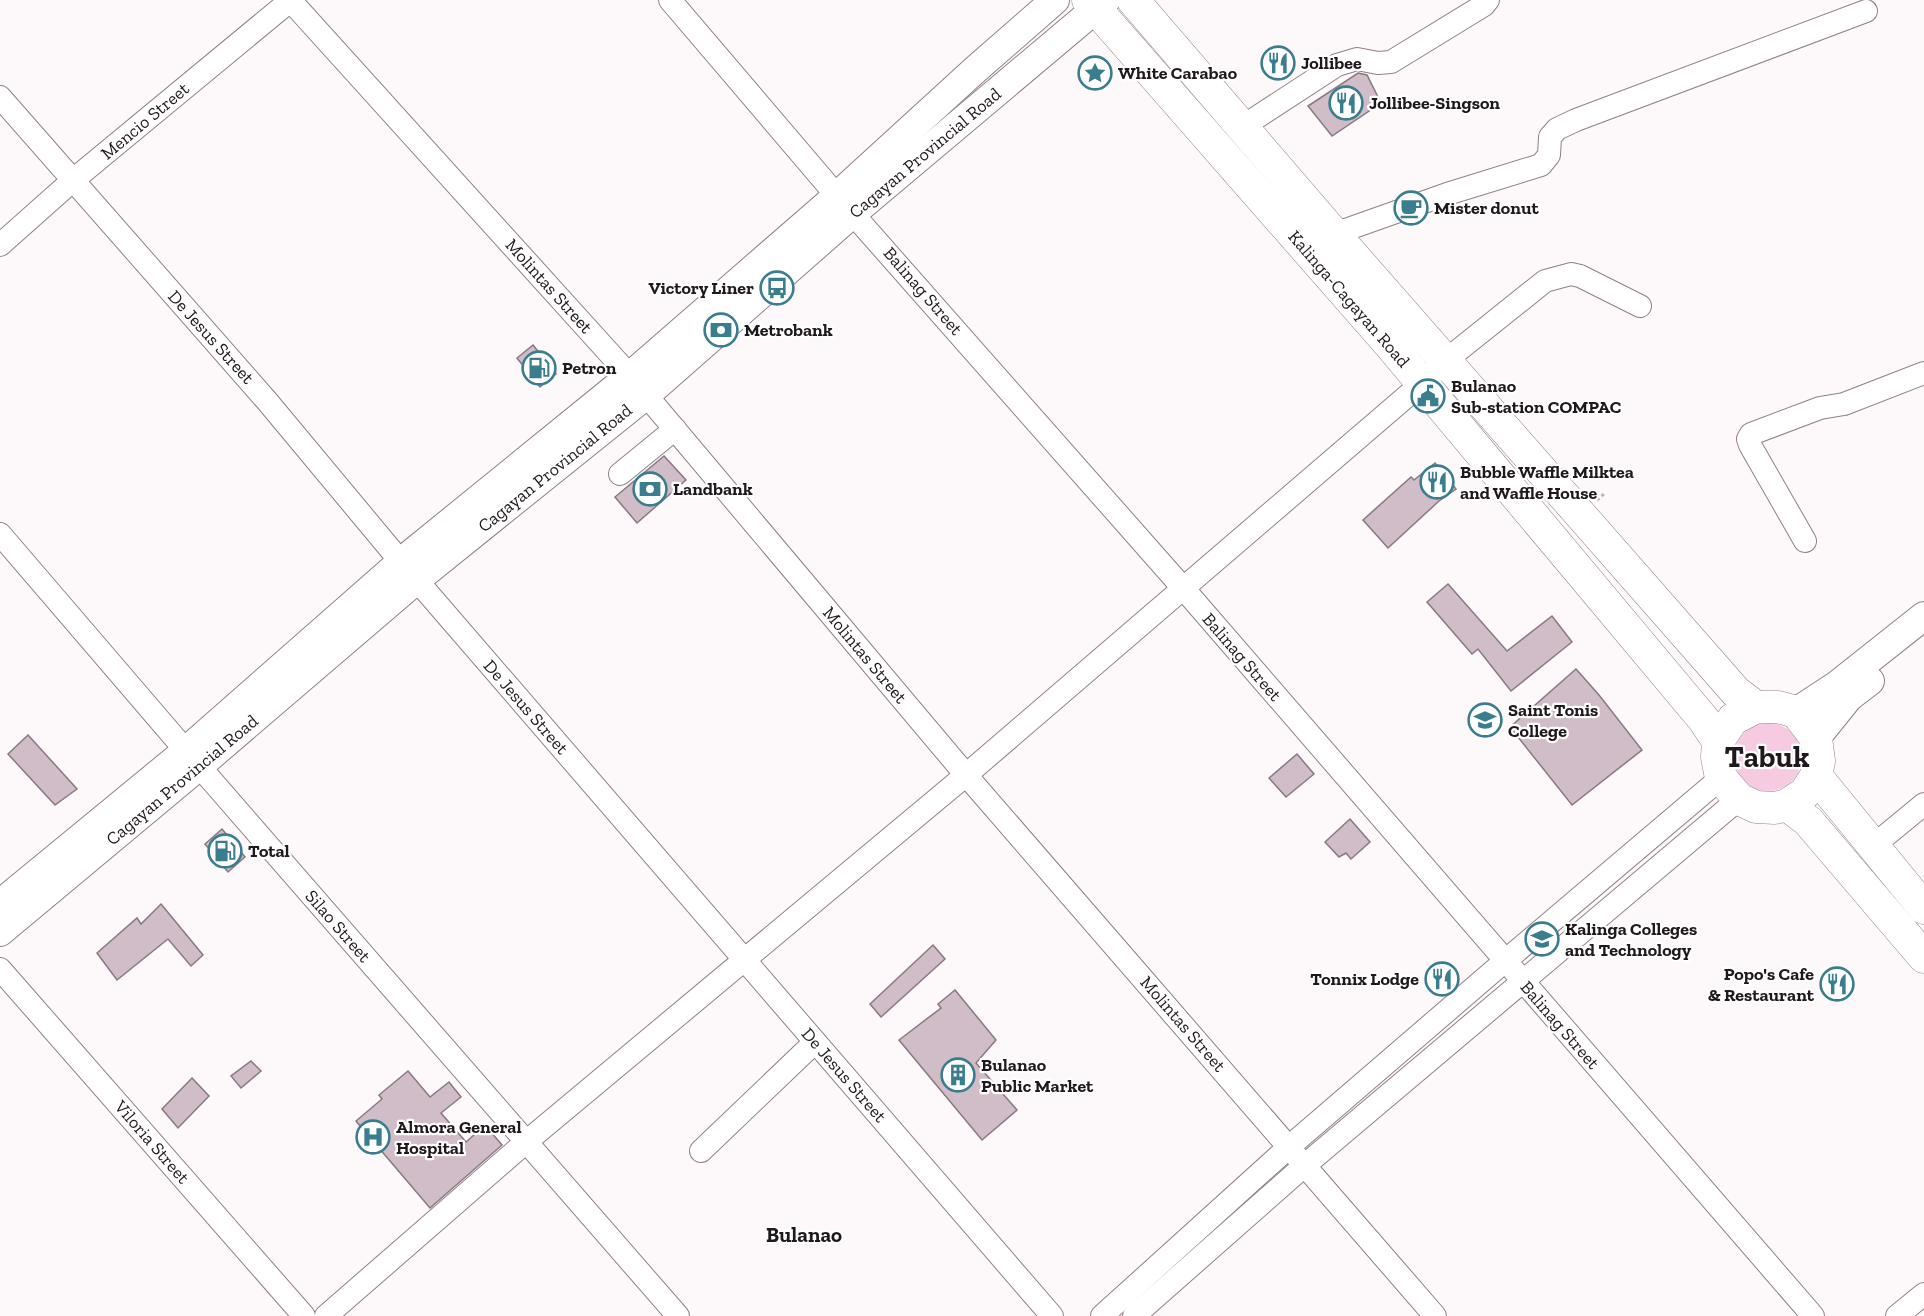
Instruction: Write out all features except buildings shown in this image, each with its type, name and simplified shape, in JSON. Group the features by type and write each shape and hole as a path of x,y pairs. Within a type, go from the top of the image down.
{"highway":[{"name":"Kalinga-Cagayan Road","path":"1133,0 1334,234 1736,692 1756,707"},
{"name":"Kalinga-Cagayan Road","path":"1097,3 1391,346 1704,720 1718,741"},
{"path":"1778,706 1796,712 1816,738 1819,761 1816,776 1805,793 1787,805 1775,808 1756,807 1730,788 1717,757 1718,741 1733,719 1756,707 1778,706"},
{"path":"1816,776 1873,846 1921,897"},
{"path":"1787,805 1809,821 1924,957"}],"main road":[{"name":"Cagayan Provincial Road","path":"0,933 192,759 408,571 638,385 845,204 976,69 1055,0"},
{"name":"Cagayan Provincial Road","path":"845,204 997,93 1097,3"},
{"path":"976,69 997,93"},
{"path":"1796,712 1837,685 1924,615"},
{"path":"1816,738 1849,697 1924,639"},
{"name":"Cagayan Provincial Road","path":"0,904 192,759"}],"street":[{"name":"Mencio Street","path":"0,245 72,181 290,0"},
{"name":"Molintas Street","path":"290,0 638,385 966,775 1435,1316"},
{"name":"Balinag Street","path":"670,0 1813,1316"},
{"path":"1242,127 1337,65 1356,59 1378,63 1391,62 1484,5 1488,0"},
{"path":"1334,234 1447,194 1531,170 1545,161 1549,155 1550,137 1557,129 1866,11"},
{"name":"De Jesus Street","path":"0,97 267,401 408,571 1052,1316"},
{"path":"326,1316 526,1142 966,775 1422,384 1445,361 1545,281 1571,274 1580,276 1640,306"},
{"path":"1805,541 1750,445 1748,439 1751,434 1820,408 1844,404 1924,373"},
{"path":"620,474 675,429"},
{"name":"Silao Street","path":"0,534 192,759 678,1316"},
{"path":"1102,1316 1290,1146 1504,960 1730,788"},
{"path":"1134,1316 1304,1166 1523,982 1730,788"},
{"path":"1873,846 1924,804"},
{"name":"Viloria Street","path":"0,969 304,1316"},
{"path":"701,1151 815,1042"},
{"path":"1897,1316 1924,1294"}],"shaded area":[{"path":"1768,723 1781,726 1792,733 1799,744 1802,757 1799,770 1792,781 1781,788 1768,791 1755,788 1744,781 1737,770 1734,757 1737,744 1744,733 1755,726"}],"place":[{"name":"Jollibee","path":"1278,63"},
{"name":"White Carabao","path":"1095,73"},
{"name":"Jollibee-Singson","path":"1346,103"},
{"name":"Mister donut","path":"1411,208"},
{"name":"Victory Liner","path":"777,288"},
{"name":"Metrobank","path":"721,330"},
{"name":"Petron","path":"539,368"},
{"name":"Bulanao Sub-station COMPAC","path":"1428,396"},
{"name":"Bubble Waffle Milktea and Waffle House","path":"1437,482"},
{"name":"Landbank","path":"650,489"},
{"name":"Saint Tonis College","path":"1485,720"},
{"name":"Total","path":"225,851"},
{"name":"Kalinga Colleges and Technology","path":"1542,939"},
{"name":"Tonnix Lodge","path":"1442,979"},
{"name":"Popo's Cafe & Restaurant","path":"1837,984"},
{"name":"Bulanao Public Market","path":"958,1075"},
{"name":"Almora General Hospital","path":"373,1137"}],"district":[{"name":"Tabuk","path":"1767,757"},
{"name":"Bulanao","path":"804,1234"}]}
